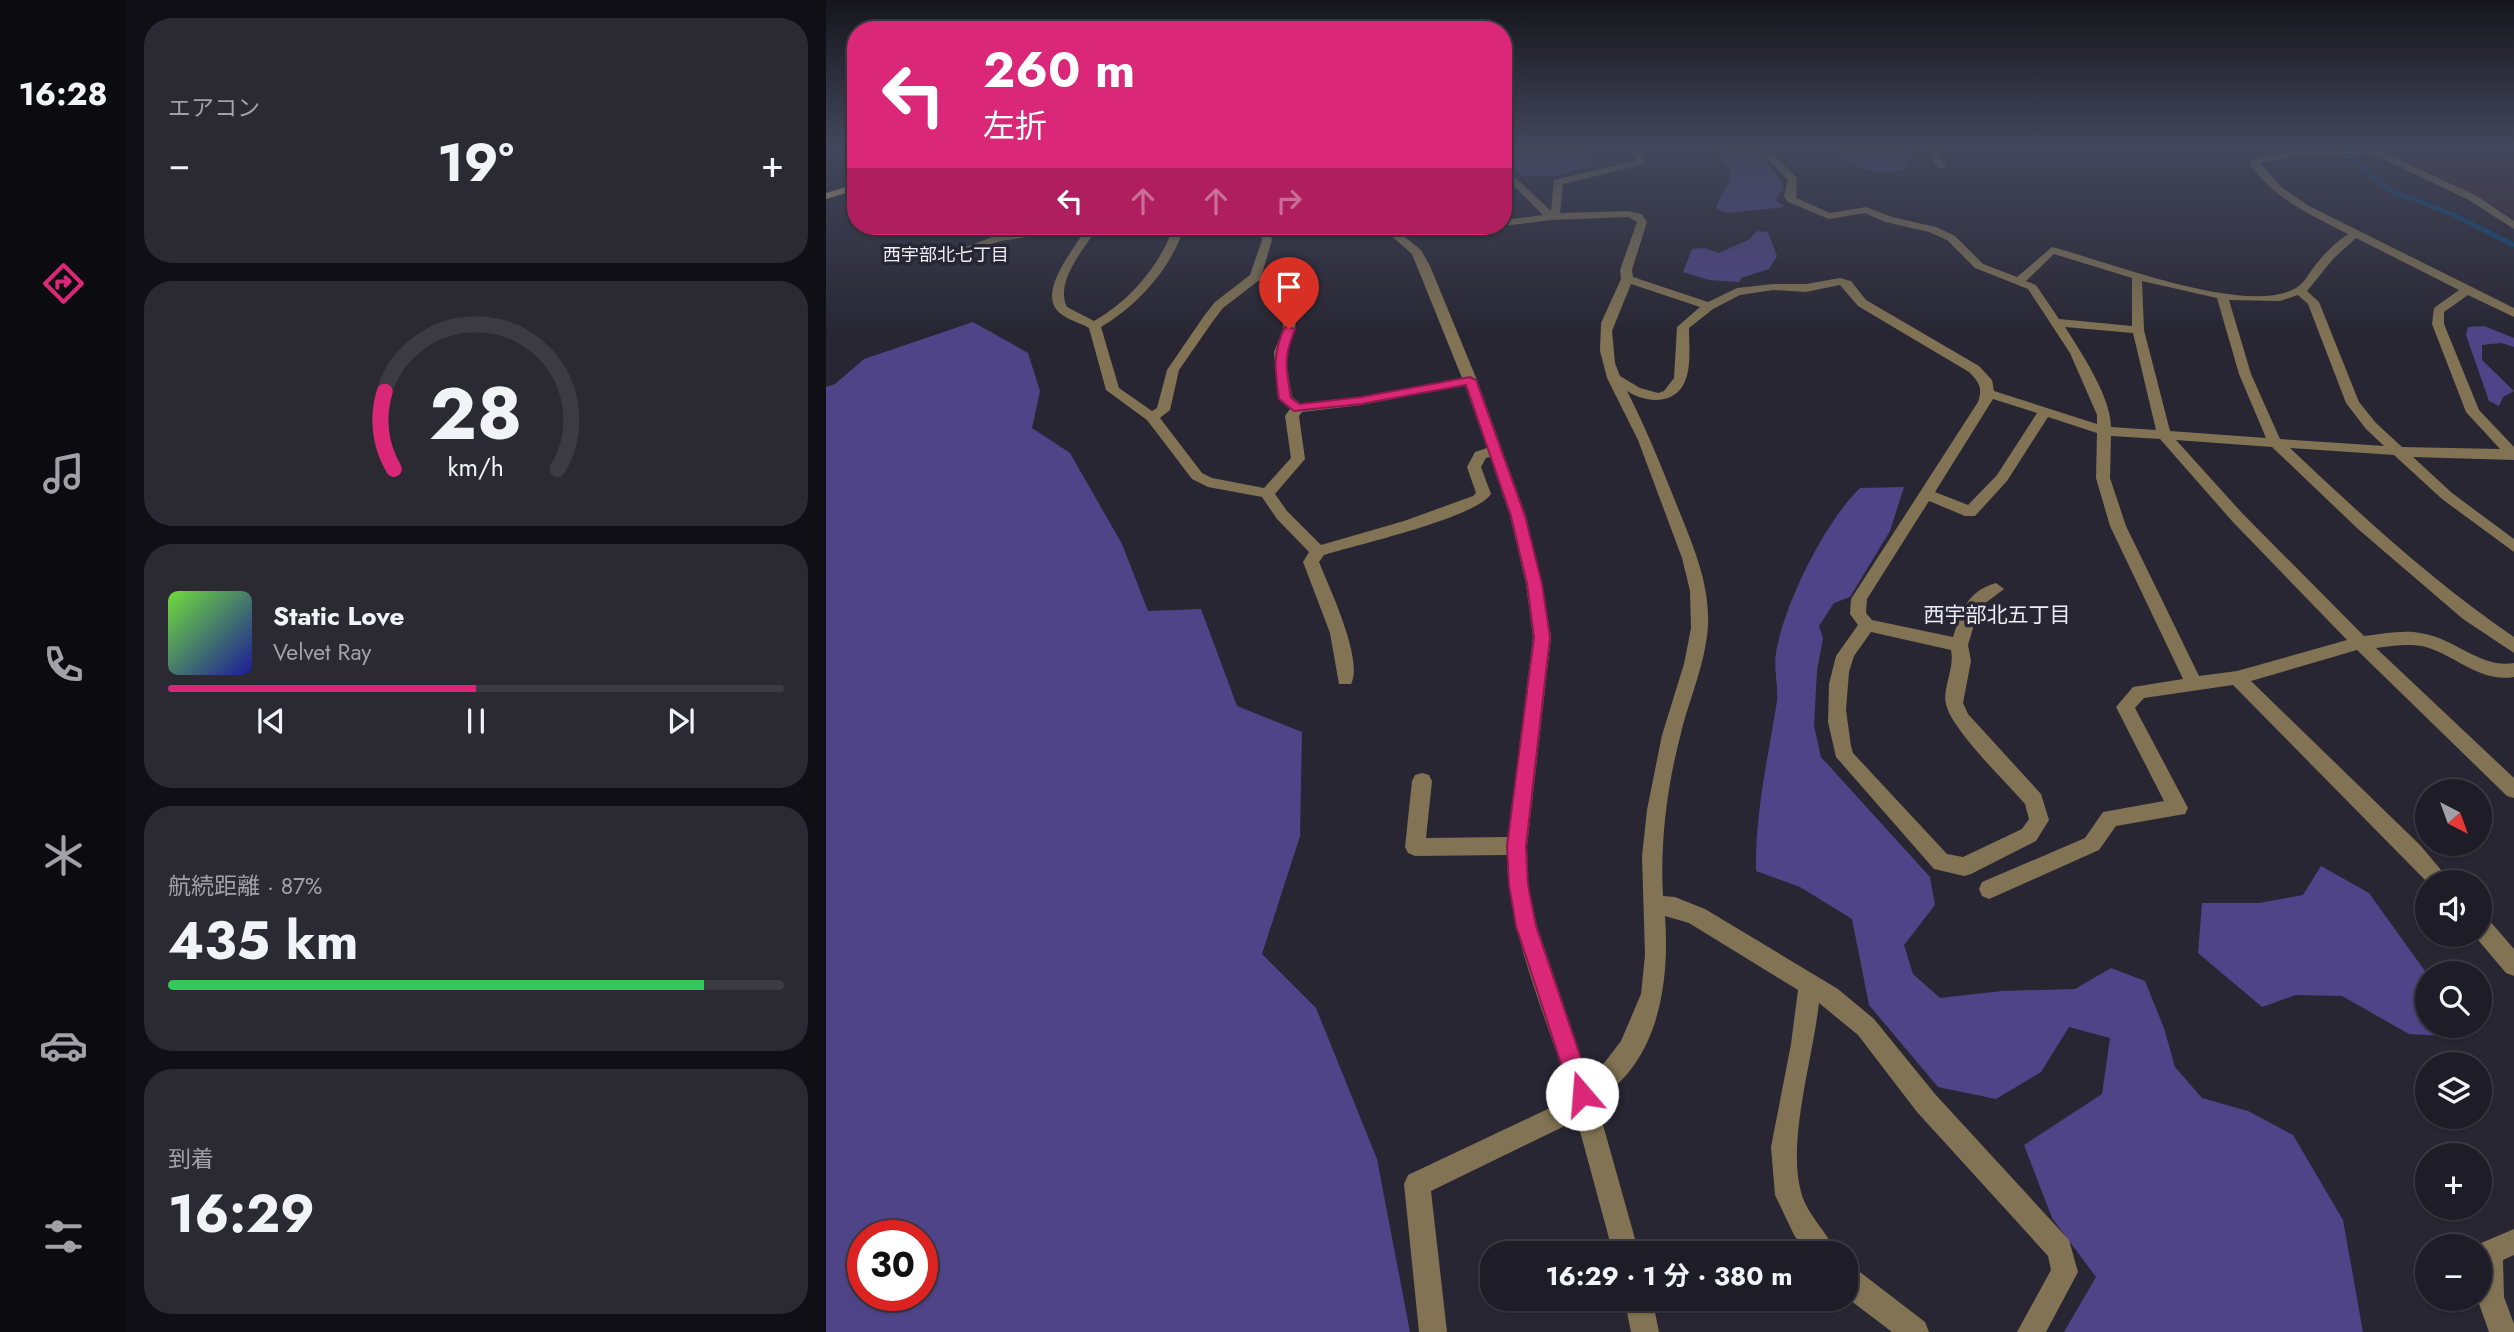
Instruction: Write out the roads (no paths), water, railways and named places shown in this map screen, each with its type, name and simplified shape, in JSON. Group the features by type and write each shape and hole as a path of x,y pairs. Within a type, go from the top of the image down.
{"street":[{"path":"1544,210 1551,217"},
{"path":"1551,217 1557,210"},
{"path":"1815,210 1829,216 1865,210"},
{"path":"1866,210 1889,220 1932,229 1951,238 1979,266 2032,287 2076,353 2104,415 2103,478 2118,526 2195,686"},
{"path":"2309,210 2514,313"},
{"path":"2491,210 2514,226"},
{"path":"1433,1332 1417,1184 1583,1099 1628,1052 1647,1012 1656,974 1652,856 1661,782 1672,734 1692,671 1700,622 1698,591 1689,557 1640,430 1624,404 1606,357 1604,335 1627,279 1626,270 1642,222 1638,216 1588,214 1512,222"},
{"path":"2018,281 2052,250 2139,277 2222,296 2261,298 2300,291 2321,265 2357,233"},
{"path":"945,257 999,238 1019,235"},
{"path":"1088,235 1062,277 1057,295 1060,306 1065,311 1094,327 1099,335 1114,390 1152,417 1197,475 1208,482 1267,493 1282,515 1318,551"},
{"path":"1094,327 1113,316 1150,275 1172,246 1176,235"},
{"path":"1152,417 1163,410 1173,370 1208,318 1219,305 1255,277 1267,235"},
{"path":"1397,235 1417,251 1470,380 1518,516 1534,584 1542,637 1517,846 1518,885 1526,926 1583,1099 1623,1241"},
{"path":"1255,277 1275,278 1283,284 1290,303 1289,329 1280,352 1281,372 1285,399 1298,408 1361,401 1470,380"},
{"path":"2139,277 2136,281 2138,330 2164,435 2237,517 2360,643 2514,790"},
{"path":"1627,279 1709,306"},
{"path":"1614,378 1639,393 1663,398 1673,395 1681,368 1683,327 1709,306 1737,292 1758,288 1806,288 1839,281 1847,283 1862,303 1975,369 1985,380 1988,393 1859,599 1858,614 1867,625 1959,645"},
{"path":"2300,291 2313,302 2353,403 2371,426 2447,496 2514,547"},
{"path":"2468,291 2460,293 2438,311 2438,324 2473,412 2513,454"},
{"path":"2222,296 2245,374 2274,441 2363,526 2469,615 2514,646"},
{"path":"2055,322 2138,330"},
{"path":"1988,393 2105,431 2398,449 2440,454 2513,454"},
{"path":"1267,493 1298,459 1292,416 1298,408"},
{"path":"1926,494 1970,512 2002,478 2044,413"},
{"path":"1345,679 1345,651 1311,562 1318,551 1409,525 1478,500 1484,494 1474,467 1480,455 1495,450"},
{"path":"1867,625 1844,659 1838,690 1838,741 1844,757 1941,862 1964,867 2029,835 2039,820 2034,800 1962,719 1954,703 1962,661 1959,645 1972,605 1996,589"},
{"path":"1989,890 2092,844 2110,818 2178,808 2125,707 2140,692 2237,678 2360,643 2404,638 2425,640 2486,668 2502,672 2514,670"},
{"path":"2237,678 2430,870"},
{"path":"1422,780 1415,847 1517,846"},
{"path":"1653,905 1675,907 1697,916 1830,997 1866,1027 1926,1103 2060,1249 2065,1272 2031,1332"},
{"path":"2492,940 2514,965"},
{"path":"1810,985 1803,1044 1783,1147 1788,1195 1802,1226 1814,1241"},
{"path":"2502,1332 2490,1297 2490,1252 2514,1242"},
{"path":"1858,1289 1915,1332"},
{"path":"1640,1311 1645,1332"}],"waterway":[{"path":"2442,210 2514,245"}],"district":[{"name":"西宇部北七丁目","path":"946,255"},
{"name":"西宇部北五丁目","path":"1997,615"}]}
